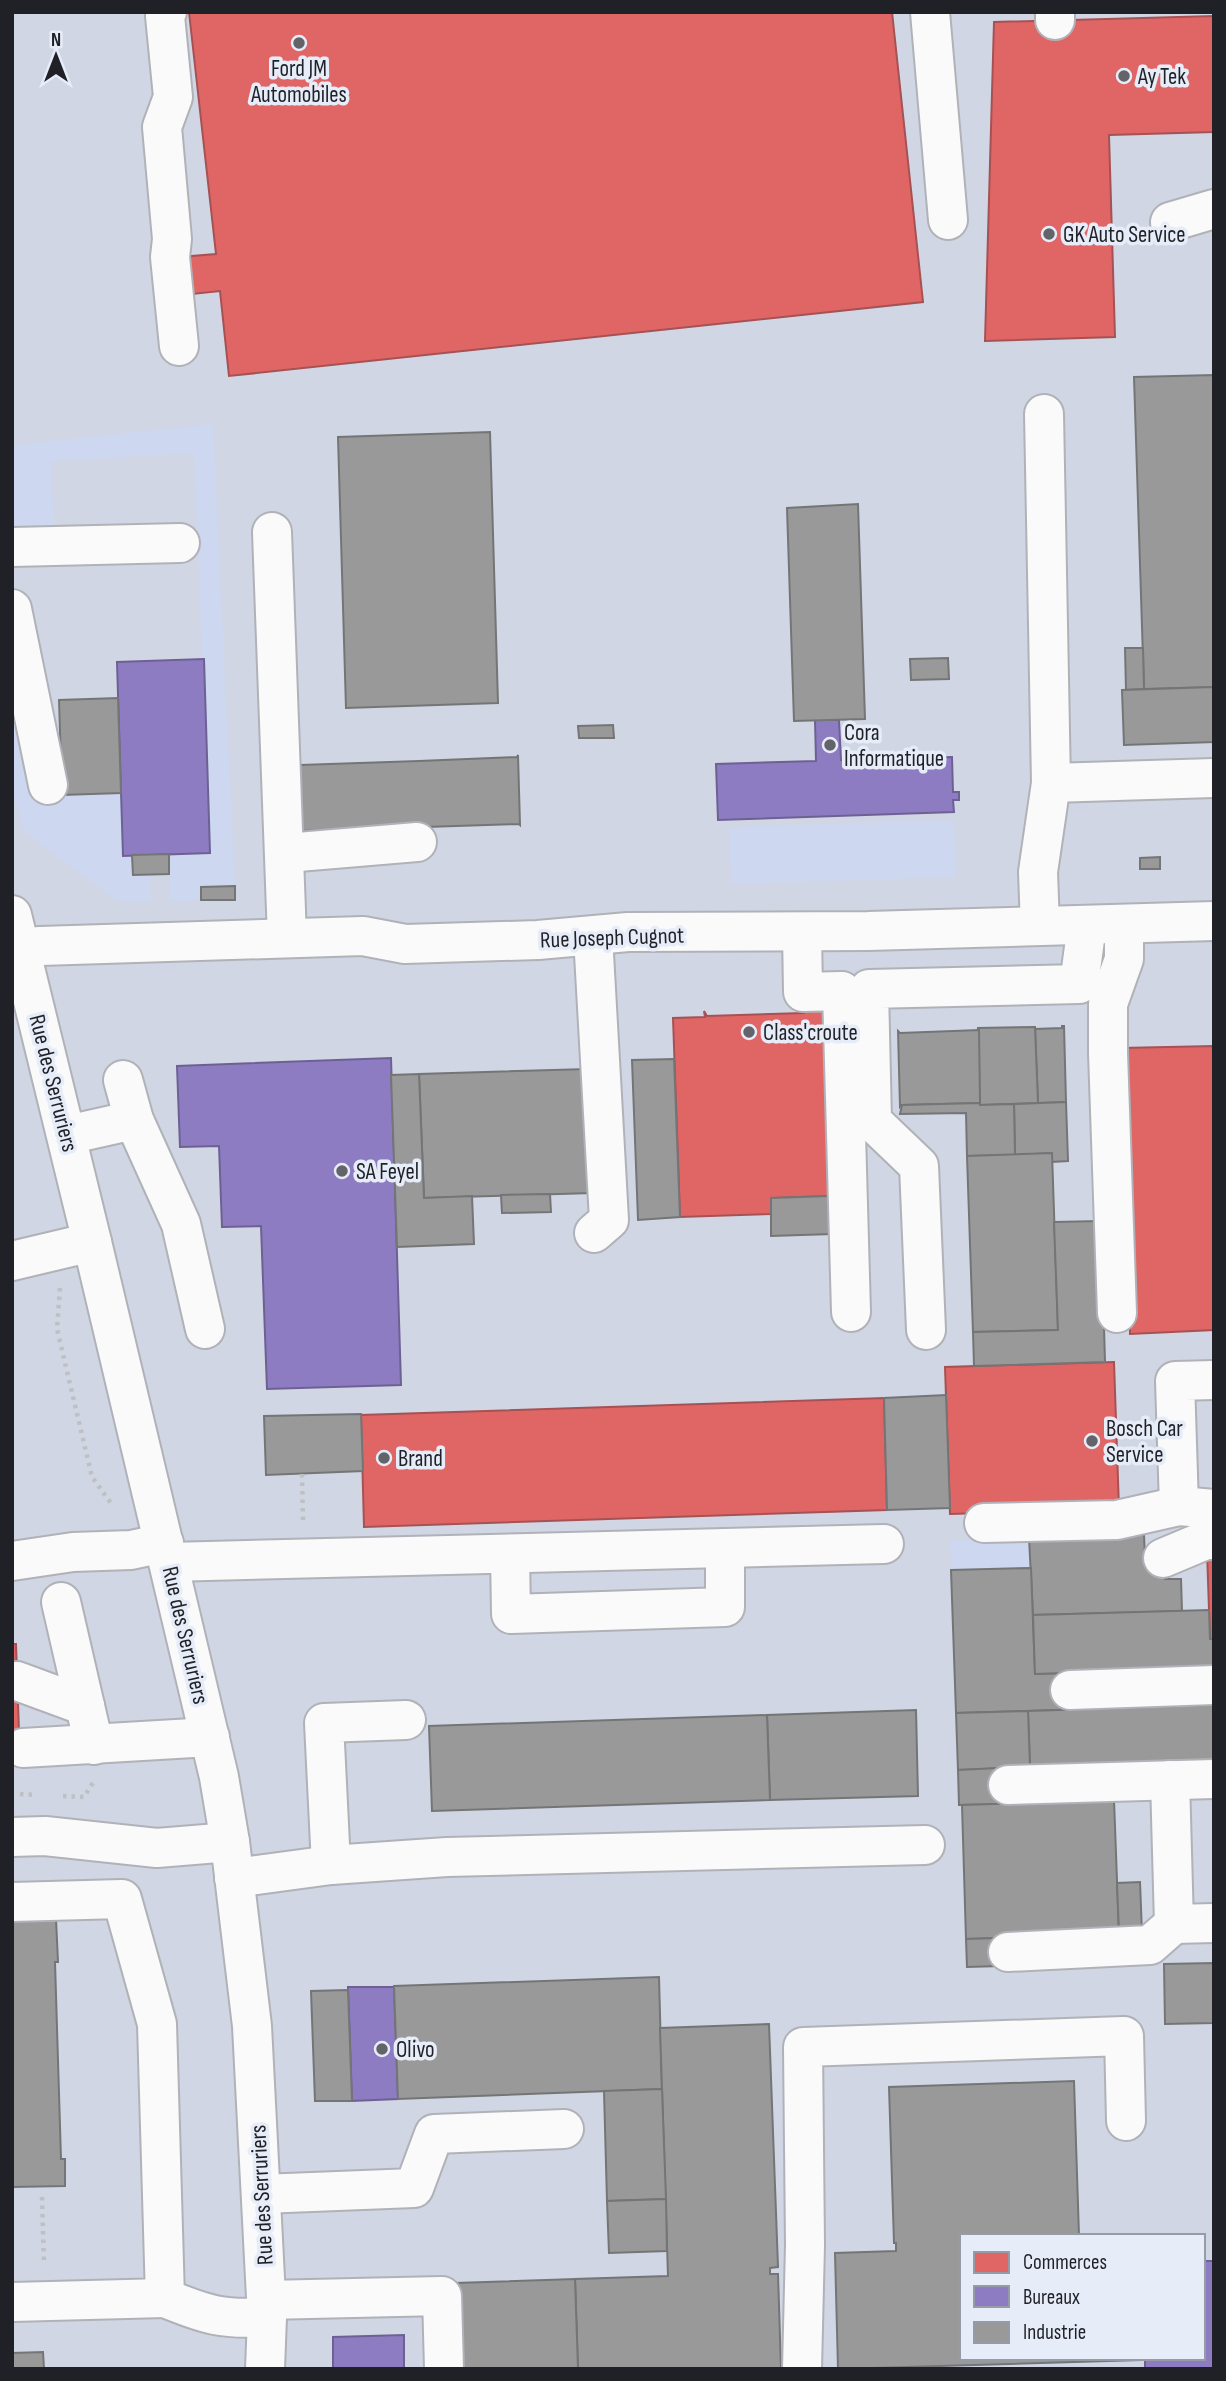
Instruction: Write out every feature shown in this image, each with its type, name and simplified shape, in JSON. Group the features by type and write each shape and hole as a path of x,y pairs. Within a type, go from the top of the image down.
{"street":[{"path":"167,12 165,16 173,97 162,127 172,239 170,257 179,345"},
{"path":"930,12 948,220"},
{"path":"1170,222 1214,209"},
{"path":"1040,926 1038,872 1051,783 1044,414"},
{"path":"272,532 286,853 287,938"},
{"path":"12,547 180,543"},
{"path":"12,609 48,785"},
{"path":"1051,783 1214,778"},
{"path":"286,853 417,842"},
{"name":"Rue Joseph Cugnot","path":"15,937 40,946 363,936 405,944 538,940 628,932 868,931 1214,921"},
{"path":"1117,1313 1108,1004 1124,959 1124,924"},
{"path":"802,932 803,992 1079,984 1087,925"},
{"path":"852,1312 856,990 868,931"},
{"path":"593,936 609,1220 594,1233"},
{"name":"Rue des Serruriers","path":"15,937 67,1135 167,1553 210,1737 232,1860 252,2026 267,2309 265,2369"},
{"path":"856,990 872,1121 919,1166 926,1330"},
{"path":"123,1080 134,1119 181,1224 205,1328"},
{"path":"67,1135 134,1119"},
{"path":"12,1261 92,1241"},
{"path":"984,1523 1117,1520 1197,1508 1175,1381 1214,1380"},
{"path":"1163,1558 1206,1540 1214,1540"},
{"path":"12,1561 73,1552 131,1550 304,1559 884,1544"},
{"path":"510,1554 511,1614 725,1607 725,1548"},
{"path":"61,1602 94,1745"},
{"path":"17,1681 85,1706"},
{"path":"1070,1690 1214,1685"},
{"path":"331,1865 324,1723 406,1720"},
{"path":"23,1748 210,1737"},
{"path":"1008,1785 1214,1779"},
{"path":"1170,1780 1174,1924"},
{"path":"12,1837 45,1836 232,1860 331,1865 447,1857 925,1845"},
{"path":"12,1902 122,1899 157,2024 165,2298"},
{"path":"1008,1952 1150,1945 1174,1924 1214,1923"},
{"path":"802,2369 805,2245 803,2048 1124,2036 1126,2121"},
{"path":"261,2194 414,2188 434,2134 564,2129"},
{"path":"29,2301 165,2298 200,2313 234,2319 267,2309 442,2297 444,2369"}],"path":[{"path":"302,1474 304,1559"},
{"path":"29,2301 41,2197"}],"shaded area":[{"path":"12,12 1214,12 1214,2369 12,2369"},
{"path":"213,424 235,886 202,887 201,900 170,902 169,854 210,852 194,453 51,461 54,525 12,527 12,445"},
{"path":"12,694 37,794 121,793 123,856 132,855 133,875 150,876 151,902 118,902 23,831 12,786"},
{"path":"954,820 956,877 731,884 729,827"},
{"path":"1029,1538 1030,1568 951,1570 950,1540"}],"building: Commerces":[{"path":"189,12 892,12 923,302 229,376 220,291 183,295 179,257 216,254"},
{"path":"1214,16 1214,132 1109,135 1115,337 985,341 994,22"},
{"path":"824,1004 831,1196 771,1198 771,1214 680,1217 673,1018 705,1017 704,1011 707,1016 804,1013 804,1006"},
{"path":"1214,1046 1214,1330 1130,1334 1121,1048"},
{"path":"1114,1362 1119,1509 950,1514 945,1367"},
{"path":"884,1398 887,1510 364,1527 361,1415"},
{"path":"1207,1551 1214,1551 1214,1639 1210,1639"},
{"path":"12,1644 16,1644 20,1761 12,1761"}],"building: Bureaux":[{"path":"204,659 210,853 123,856 117,662"},
{"path":"815,720 839,720 841,760 952,757 953,792 959,792 959,800 953,800 954,812 718,820 716,764 816,761"},
{"path":"391,1058 401,1385 267,1389 261,1226 222,1227 219,1146 180,1147 177,1066"},
{"path":"348,1987 394,1987 398,2099 352,2101"},
{"path":"1205,2261 1214,2261 1214,2369 1145,2369 1145,2360 1205,2360"},
{"path":"404,2335 404,2369 333,2369 333,2337"}],"building: Industrie":[{"path":"1214,375 1214,687 1144,689 1134,377"},
{"path":"490,432 498,703 346,708 338,437"},
{"path":"858,504 865,719 794,721 787,508"},
{"path":"1125,648 1143,648 1144,689 1126,690"},
{"path":"948,658 949,679 911,680 910,659"},
{"path":"1214,687 1214,742 1124,745 1122,690"},
{"path":"118,698 121,793 62,795 59,700"},
{"path":"613,725 614,738 579,738 578,726"},
{"path":"518,755 520,825 302,833 299,763 419,761"},
{"path":"169,854 169,874 133,875 132,855"},
{"path":"1160,857 1160,869 1140,869 1140,858"},
{"path":"235,886 235,900 201,900 201,887"},
{"path":"1062,1026 1066,1102 1038,1103 1035,1029"},
{"path":"1035,1027 1038,1103 980,1105 978,1028"},
{"path":"979,1030 980,1103 900,1107 898,1031"},
{"path":"674,1059 680,1217 638,1220 632,1060"},
{"path":"588,1069 592,1193 424,1198 419,1074"},
{"path":"419,1074 424,1198 472,1196 474,1244 397,1247 391,1075"},
{"path":"1066,1102 1068,1161 1052,1162 1052,1153 1015,1155 1014,1104"},
{"path":"1014,1104 1015,1155 967,1156 966,1113 900,1114 902,1105"},
{"path":"1052,1153 1058,1330 973,1332 967,1156"},
{"path":"550,1194 551,1212 502,1213 501,1195"},
{"path":"831,1196 832,1234 771,1236 771,1198"},
{"path":"1101,1221 1105,1362 974,1366 973,1332 1058,1330 1054,1222"},
{"path":"946,1395 950,1508 887,1510 884,1398"},
{"path":"361,1414 363,1471 266,1475 264,1416"},
{"path":"1144,1534 1145,1561 1165,1579 1181,1579 1182,1611 1033,1615 1029,1538"},
{"path":"1031,1568 1035,1674 1063,1673 1063,1710 956,1713 951,1570"},
{"path":"1209,1610 1210,1639 1214,1639 1214,1668 1035,1674 1033,1615"},
{"path":"1214,1705 1214,1762 1030,1767 1028,1711"},
{"path":"916,1710 918,1796 770,1800 767,1715"},
{"path":"1028,1711 1030,1767 958,1770 956,1713"},
{"path":"767,1715 770,1800 432,1811 429,1726"},
{"path":"998,1768 999,1804 959,1805 958,1770"},
{"path":"1114,1800 1119,1934 966,1939 962,1805"},
{"path":"1140,1882 1142,1933 1119,1934 1117,1883"},
{"path":"12,1916 56,1919 61,2159 65,2159 65,2186 12,2187"},
{"path":"999,1938 1001,1966 967,1967 966,1939"},
{"path":"1214,1963 1214,2023 1165,2024 1164,1964"},
{"path":"659,1977 662,2089 398,2099 394,1986"},
{"path":"348,1990 352,2101 315,2101 311,1991"},
{"path":"769,2024 778,2267 770,2268 770,2274 778,2274 781,2369 578,2369 575,2279 668,2276 660,2028"},
{"path":"1074,2081 1079,2234 960,2234 960,2360 1142,2360 838,2369 835,2253 896,2251 889,2087"},
{"path":"662,2089 666,2199 607,2201 604,2091"},
{"path":"666,2199 667,2251 609,2253 607,2201"},
{"path":"575,2279 578,2369 458,2369 455,2283"},
{"path":"43,2352 44,2369 12,2369 12,2353"}],"place":[{"name":"Ford JM Automobiles","path":"299,43"},
{"name":"Ay Tek","path":"1124,76"},
{"name":"GK Auto Service","path":"1049,234"},
{"name":"Cora Informatique","path":"830,745"},
{"name":"Class'croute","path":"749,1032"},
{"name":"SA Feyel","path":"342,1171"},
{"name":"Bosch Car Service","path":"1092,1441"},
{"name":"Brand","path":"384,1458"},
{"name":"Olivo","path":"382,2049"}]}
